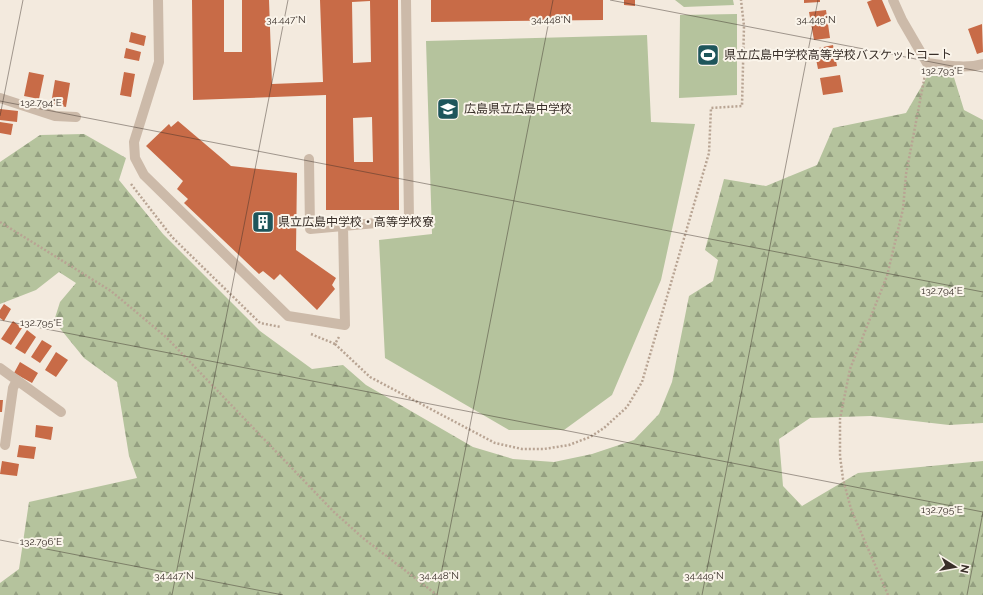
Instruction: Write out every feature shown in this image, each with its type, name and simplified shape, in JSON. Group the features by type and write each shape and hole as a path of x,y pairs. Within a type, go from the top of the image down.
{"street":[{"path":"158,0 159,62 134,142 135,158 144,175 288,316 345,325 343,226"},
{"path":"309,159 310,229 409,220 406,0"},
{"path":"893,0 902,20 927,63 956,66 976,66 983,64"},
{"path":"0,98 55,116 76,117"},
{"path":"0,368 61,412"},
{"path":"5,445 13,388 17,380"}],"path":[{"path":"310,333 335,344 370,377 494,443 522,449 544,449 569,445 590,437 604,428 627,406 642,382 709,153 711,108 742,106 744,26 741,0"},
{"path":"888,595 851,509 843,479 840,456 840,419 850,369 887,276 903,209 906,174 927,63"},
{"path":"131,184 172,237 260,323 282,327"},
{"path":"0,222 111,291 166,337 334,512 363,538 437,595"},
{"path":"335,344 345,325"}],"green space":[{"path":"675,0 733,0 734,5 684,7"},
{"name":"県立広島中学校高等学校バスケットコート","path":"737,14 737,95 679,98 680,15"},
{"path":"647,35 651,122 695,124 661,280 612,395 564,430 509,430 385,358 379,240 432,234 426,41"},
{"path":"931,70 952,71 964,110 983,120 983,423 949,425 871,416 810,418 779,439 783,486 802,506 858,473 983,461 983,595 0,595 0,583 19,569 29,502 137,478 129,456 117,382 84,358 54,321 60,302 76,283 59,272 36,290 0,304 0,162 40,135 84,134 126,158 119,180 163,234 260,331 312,369 343,365 366,385 473,447 513,459 554,462 592,454 634,440 659,414 672,382 689,296 713,281 718,260 705,250 724,179 766,186 817,165 833,128 906,113"}],"building":[{"path":"192,0 224,0 224,52 242,52 242,0 269,0 272,84 323,82 320,0 398,0 399,210 326,210 326,95 193,100","holes":["370,1 371,62 353,63 352,2","372,117 373,162 354,162 353,118"]},
{"path":"431,0 603,0 603,20 431,22"},
{"path":"624,0 635,0 635,6 624,5"},
{"path":"804,0 820,0 820,2 804,3"},
{"path":"872,0 882,0 891,21 877,27 867,2"},
{"path":"826,10 830,38 814,40 809,12"},
{"path":"982,24 983,52 977,54 968,29"},
{"path":"131,32 146,36 144,46 129,42"},
{"path":"833,45 837,66 818,69 814,49"},
{"path":"126,48 141,52 139,61 124,58"},
{"path":"29,72 44,75 39,99 24,96"},
{"path":"124,72 135,74 131,97 120,95"},
{"path":"840,75 843,92 823,95 820,78"},
{"path":"55,80 70,83 66,107 51,104"},
{"path":"0,109 18,111 17,122 0,120"},
{"name":"県立広島中学校・高等学校寮","path":"178,121 231,166 297,173 296,250 336,278 332,285 335,289 317,310 280,274 274,280 263,271 259,274 184,203 188,199 177,189 183,181 146,146 169,124 171,127"},
{"path":"0,122 13,124 11,135 0,133"},
{"path":"4,304 11,309 4,321 0,318 0,310"},
{"path":"13,321 22,328 11,345 1,339"},
{"path":"27,330 36,337 25,354 15,348"},
{"path":"42,340 52,346 40,363 31,357"},
{"path":"56,352 68,360 56,377 45,370"},
{"path":"20,362 38,373 32,383 14,373"},
{"path":"0,400 3,400 2,412 0,412"},
{"path":"36,425 53,427 51,440 35,437"},
{"path":"19,445 36,447 34,459 17,457"},
{"path":"2,461 19,464 17,476 0,474"}],"place":[{"name":"県立広島中学校高等学校バスケットコート","path":"708,55"},
{"name":"広島県立広島中学校","path":"448,109"},
{"name":"県立広島中学校・高等学校寮","path":"263,222"}]}
